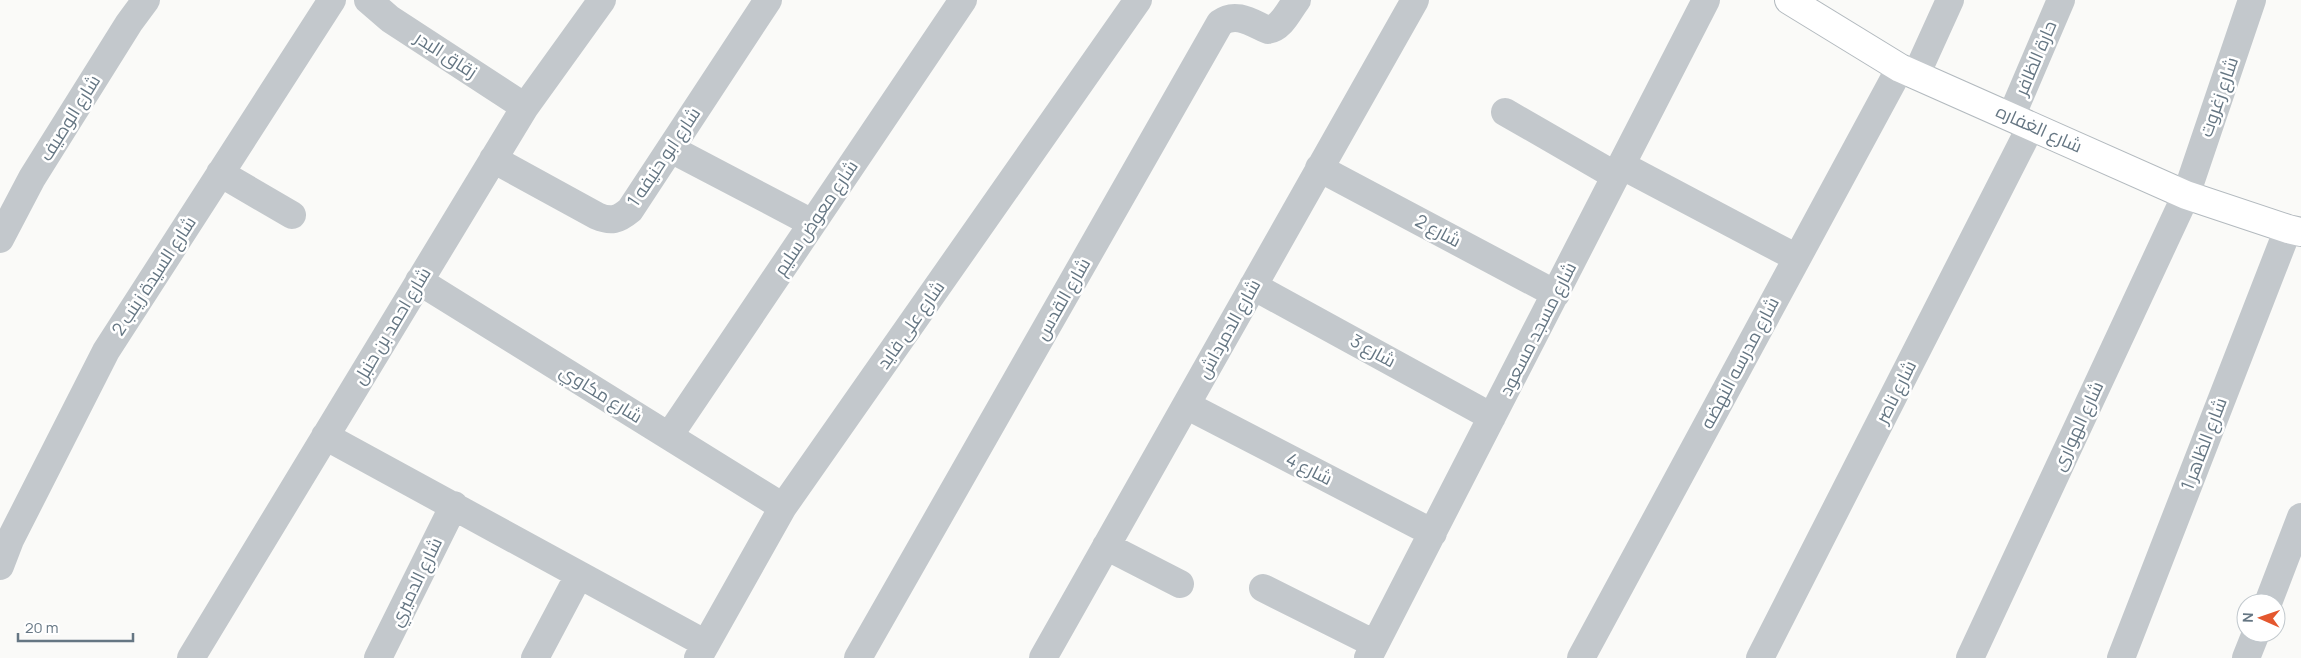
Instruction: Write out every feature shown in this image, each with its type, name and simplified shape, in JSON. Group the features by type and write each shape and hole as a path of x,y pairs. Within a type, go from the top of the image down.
{"street":[{"name":"شارع الوصيف","path":"0,239 32,178 129,23 146,0"},
{"name":"شارع السيدة زينب 2","path":"0,566 10,540 106,351 332,0"},
{"name":"زقاق البدر","path":"368,0 397,9 525,107"},
{"name":"شارع احمد بن حنبل","path":"191,658 525,107 602,0"},
{"name":"شارع ابو حنيفه 1","path":"493,159 608,221 620,218 630,210 768,0"},
{"name":"شارع معوض سليم","path":"669,436 963,0"},
{"name":"شارع على فايد","path":"702,651 784,507 1138,0"},
{"name":"شارع القدس","path":"858,658 1220,23 1234,17 1268,30 1273,29 1279,25 1297,0"},
{"name":"شارع الدمرداش","path":"1043,658 1414,0"},
{"name":"شارع مسجد مسعود","path":"1372,651 1706,0"},
{"name":"شارع الغفاره","path":"1789,0 1908,72 2186,195 2294,230"},
{"name":"شارع مدرسه النهضه","path":"1581,658 1797,258 1950,0"},
{"name":"حارة الظافر","path":"2021,121 2061,0"},
{"name":"شارع زغروت","path":"2186,195 2252,0"},
{"path":"1505,112 1619,171 1797,258"},
{"name":"شارع ناصر","path":"1763,657 2021,121"},
{"path":"670,149 812,223"},
{"name":"شارع 2","path":"1319,168 1556,294"},
{"path":"220,173 292,215"},
{"name":"شارع الهوارى","path":"1970,658 2186,195"},
{"name":"شارع الظاهر 1","path":"2121,658 2294,230"},
{"name":"شارع مكاوي","path":"419,281 784,507"},
{"name":"شارع 3","path":"1253,286 1492,417"},
{"name":"شارع 4","path":"1186,405 1433,533"},
{"path":"326,436 579,574 702,651"},
{"name":"شارع الدميري","path":"378,658 454,506"},
{"path":"2272,593 2301,518"},
{"path":"1106,546 1180,584"},
{"path":"535,658 579,574"},
{"path":"1263,588 1372,651"},
{"path":"2246,658 2252,643"}]}
